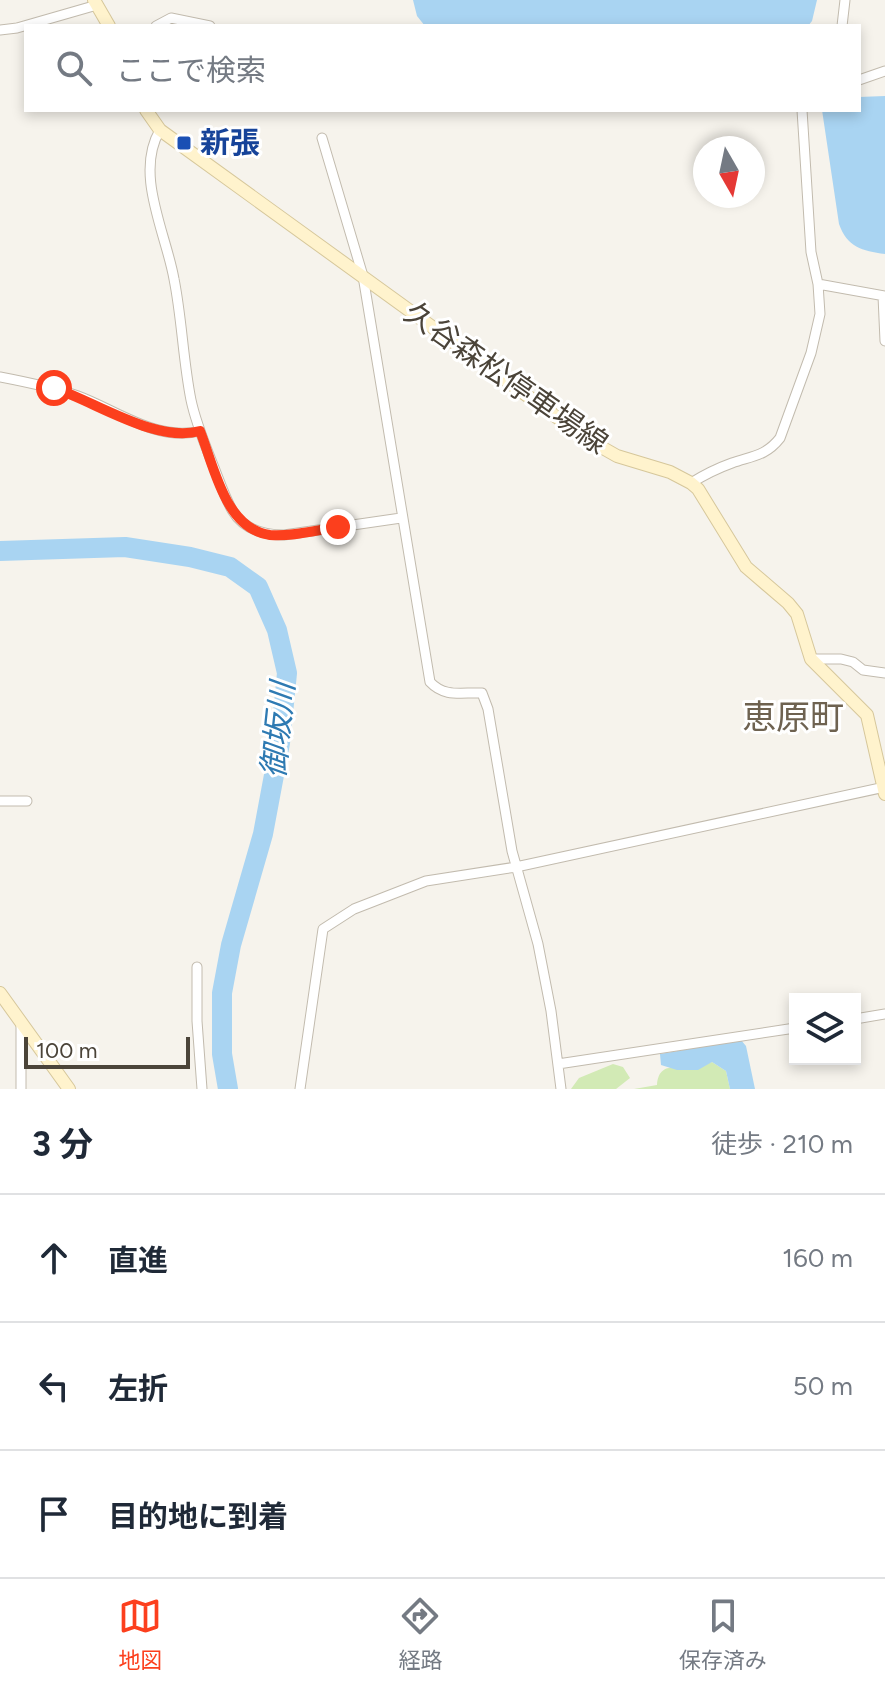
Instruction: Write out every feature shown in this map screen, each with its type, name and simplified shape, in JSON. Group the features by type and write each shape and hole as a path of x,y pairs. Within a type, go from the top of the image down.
{"main road":[{"path":"95,3 108,24"},
{"name":"久谷森松停車場線","path":"147,112 160,130 587,439 617,456 670,472 691,483 704,496 746,567 797,614 811,659 867,715 885,790"},
{"path":"0,993 69,1089"}],"street":[{"path":"842,24 845,0"},
{"path":"29,24 95,3"},
{"path":"160,24 171,18 200,24"},
{"path":"0,30 24,26"},
{"path":"861,79 885,71"},
{"path":"691,483 728,465 765,454 780,438 817,331 820,314 818,284 811,252 802,112"},
{"path":"160,130 151,151 150,172 154,202 175,281 191,402 232,511 243,523 268,535 401,518"},
{"path":"322,138 363,276 430,682 447,694 482,693 488,709 516,867 538,944 551,1011 561,1089"},
{"path":"818,284 884,296 885,341"},
{"path":"0,377 54,388 146,426 186,435 200,431"},
{"path":"811,659 841,659 853,662 863,670 885,673"},
{"path":"300,1089 323,929 354,909 426,881 516,867 885,790"},
{"path":"0,801 27,801"},
{"path":"197,967 202,1089"},
{"path":"861,1018 885,1014"},
{"path":"21,1021 21,1089"},
{"path":"558,1064 789,1029"}],"green space":[{"path":"712,1062 726,1071 730,1089 634,1089 657,1085 662,1071 667,1068 693,1068"},
{"path":"613,1064 623,1067 630,1078 616,1089 571,1089 579,1078"}],"water":[{"path":"413,0 817,0 810,24 423,24 417,16"},
{"path":"885,96 885,254 851,243 839,224 822,112 861,112 861,97"},
{"path":"741,1040 746,1046 755,1089 730,1089 726,1071 712,1062 698,1070 677,1070 661,1065 660,1054"}],"waterway":[{"name":"御坂川","path":"0,551 125,547 230,567 258,587 277,630 287,673 280,743 263,834 231,945 222,993 222,1054 228,1089"}],"place":[{"name":"新張","path":"184,143"}],"district":[{"name":"恵原町","path":"793,717"}],"route":[{"path":"54,388 146,426 186,435 200,431 232,511 255,530 268,535 284,535 338,527"}]}
